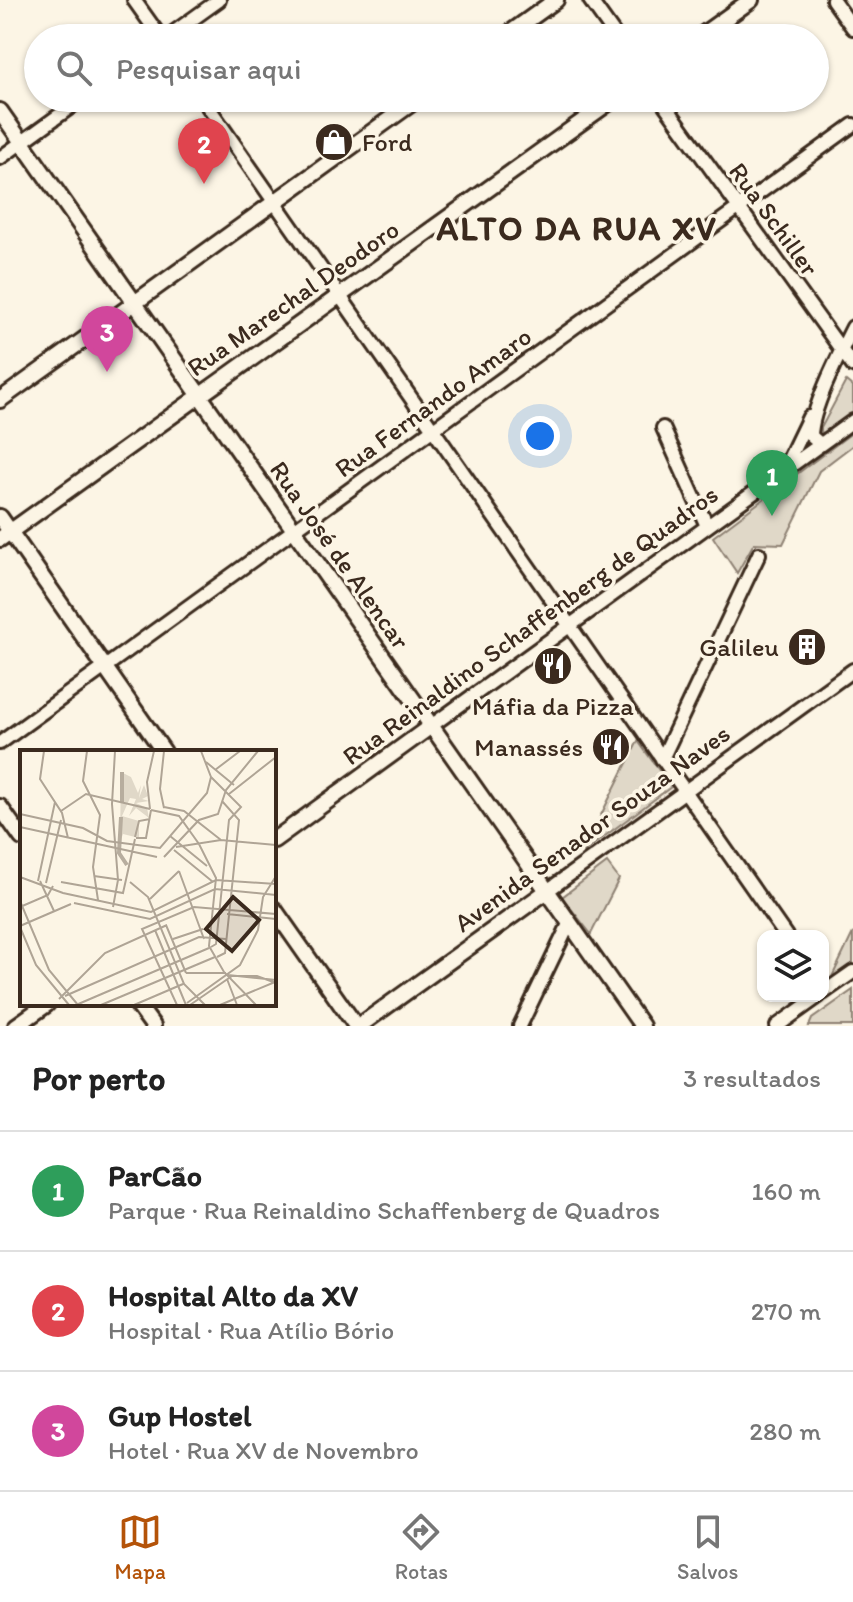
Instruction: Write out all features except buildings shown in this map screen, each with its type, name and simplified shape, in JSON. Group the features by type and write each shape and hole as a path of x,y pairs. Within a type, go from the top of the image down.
{"main road":[{"path":"523,24 556,0"},
{"path":"718,24 751,0"},
{"name":"Rua José de Alencar","path":"0,111 642,1026"},
{"path":"0,400 400,112"},
{"name":"Rua Marechal Deodoro","path":"5,535 595,112"},
{"path":"0,517 5,535 105,667 163,750"},
{"name":"Rua Reinaldino Schaffenberg de Quadros","path":"276,839 431,726"},
{"path":"0,807 20,835"},
{"name":"Avenida Senador Souza Naves","path":"357,1026 547,891"},
{"path":"276,912 357,1026"},
{"path":"16,1026 44,1006"},
{"path":"138,1006 153,1026"}],"street":[{"path":"134,0 152,24"},
{"path":"184,24 219,0"},
{"path":"590,0 607,24"},
{"path":"833,0 853,28"},
{"path":"0,158 64,112"},
{"path":"212,112 782,930"},
{"name":"Rua Schiller","path":"670,112 853,366"},
{"name":"Rua Fernando Amaro","path":"0,743 853,125"},
{"path":"820,444 811,436 811,427 853,327"},
{"path":"783,471 809,417 817,409"},
{"name":"Rua Reinaldino Schaffenberg de Quadros","path":"431,726 853,421"},
{"path":"663,428 707,526"},
{"path":"662,759 759,554"},
{"name":"Avenida Senador Souza Naves","path":"547,891 853,670"},
{"path":"520,1026 569,924"},
{"path":"829,987 853,972"},
{"path":"777,1026 809,1002"}],"shaded area":[{"path":"846,381 853,387 853,416 824,436 821,428"},
{"path":"853,432 853,445 819,471 783,544 754,543 737,573 713,537"},
{"path":"638,741 671,787 582,853"},
{"path":"607,863 619,879 591,934 562,897"},
{"path":"853,933 853,963 831,979"},
{"path":"853,990 853,1026 809,1026 812,1019"}],"place":[{"name":"Ford","path":"334,142"},
{"name":"Hospital Alto da XV","path":"204,184"},
{"name":"Gup Hostel","path":"107,372"},
{"name":"ParCão","path":"772,516"},
{"name":"Galileu","path":"807,647"},
{"name":"Máfia da Pizza","path":"553,666"},
{"name":"Manassés","path":"611,747"}],"district":[{"name":"ALTO DA RUA XV","path":"577,228"}]}
